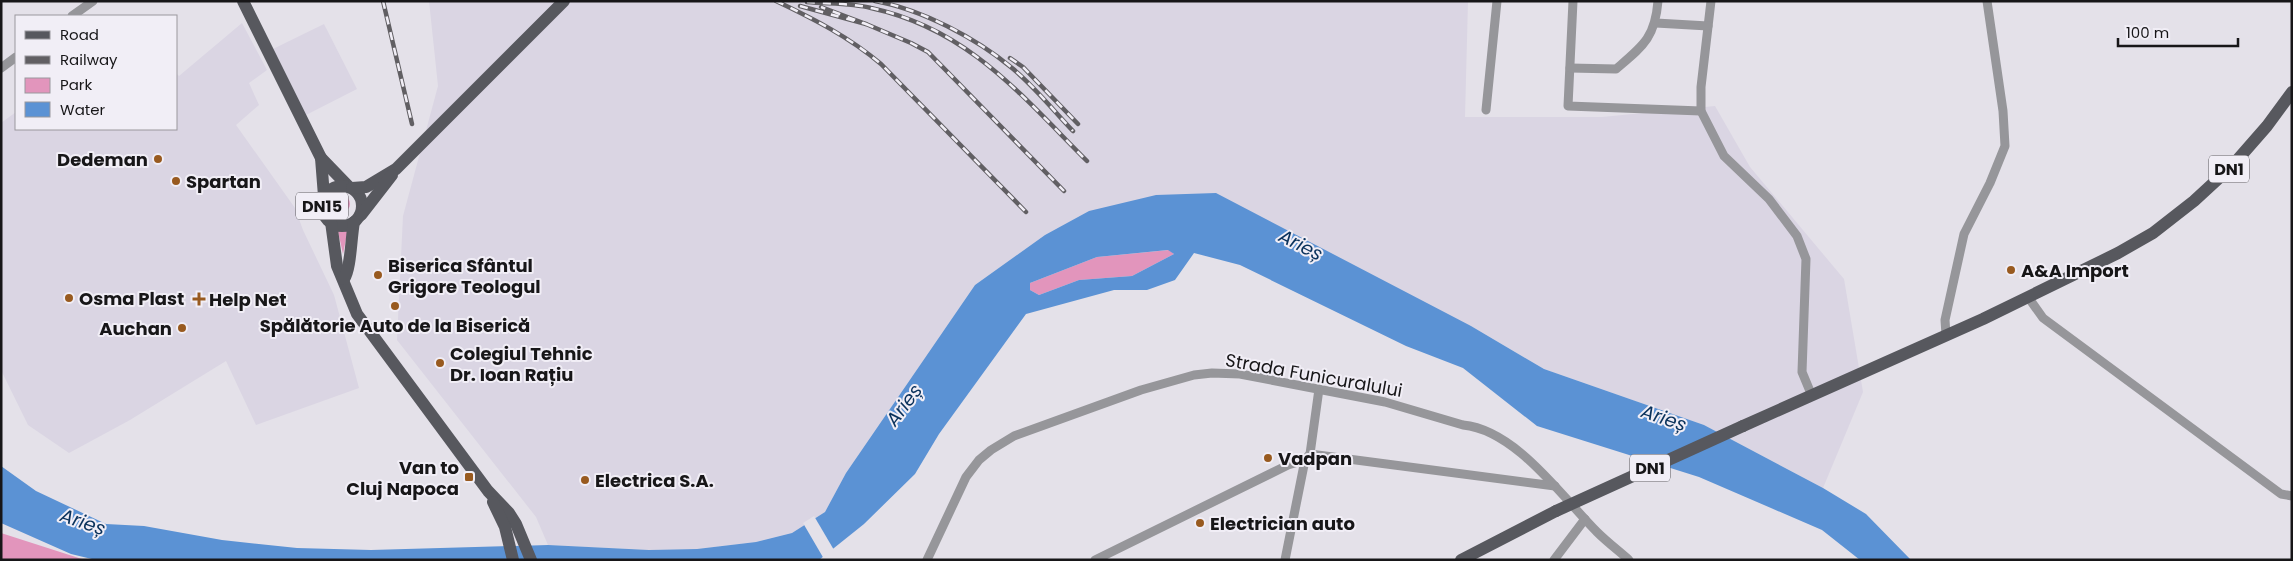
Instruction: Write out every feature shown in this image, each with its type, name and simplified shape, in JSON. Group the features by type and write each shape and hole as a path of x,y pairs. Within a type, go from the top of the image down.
{"main road":[{"name":"DN15","path":"243,1 321,158 361,198 362,205 349,249 349,266 344,279"},
{"path":"356,221 396,168 564,1"},
{"name":"DN1","path":"1461,560 1556,511 1946,335 2118,253 2153,233 2194,201 2232,166 2292,92"},
{"name":"DN15","path":"321,158 324,213 331,222 337,266 344,279 349,297 369,332 488,491 531,560"},
{"path":"350,187 366,187 396,168"},
{"name":"DN15","path":"324,196 332,188 338,186 350,187"},
{"name":"DN15","path":"331,222 341,226 356,221"},
{"name":"DN15","path":"510,525 513,560"}],"street":[{"path":"73,15 93,1"},
{"path":"1486,110 1497,1"},
{"path":"1573,1 1567,105 1570,107 1701,111"},
{"path":"1570,68 1616,70 1645,42 1656,23 1658,1"},
{"path":"1711,1 1700,87 1701,111 1724,156 1769,199 1798,236 1804,250 1806,259 1802,372 1812,396"},
{"path":"1946,335 1944,320 1964,234 1990,182 2005,146 2003,111 1987,1"},
{"path":"1656,23 1708,26"},
{"path":"1,68 15,58"},
{"path":"2028,297 2043,318 2281,494 2292,496"},
{"name":"Strada Funicuralului","path":"927,560 966,477 985,455 1014,436 1141,390 1194,375 1212,373 1240,374 1385,402 1463,425 1476,426 1498,436 1516,449 1564,493 1585,518 1629,560"},
{"path":"1285,560 1308,457 1319,389"},
{"path":"1095,560 1288,465 1308,457 1555,486"},
{"path":"1554,560 1585,518"}],"shaded area":[{"path":"429,1 1468,1 1465,117 1602,117 1715,106 1750,167 1844,279 1863,392 1823,488 1704,425 1544,369 1471,326 1089,211 1045,235 975,285 846,473 825,512 792,533 756,542 697,549 649,550 548,545 536,517 397,340 403,216 438,86"},
{"path":"242,23 267,70 249,83 259,105 236,125 295,208 303,230 334,295 359,388 256,425 226,361 130,420 69,453 28,425 1,370 1,123 15,113 15,130 178,130 179,76"},
{"path":"324,24 357,89 306,115 273,49"}],"green space":[{"path":"339,196 345,196 350,201 348,210 339,212 334,207 334,201"},
{"path":"337,227 343,230 348,229 343,254"},
{"path":"1169,250 1174,254 1132,276 1079,280 1039,295 1030,290 1030,283 1097,257"},
{"path":"1,533 85,560 1,560"}],"water":[{"name":"Arieș","path":"1216,193 1471,326 1544,369 1704,425 1823,488 1866,514 1911,560 1860,560 1822,530 1699,477 1537,426 1463,368 1406,346 1240,265 1194,253 1175,280 1147,290 1114,290 1026,314 939,434 915,474 864,524 819,560 96,560 71,554 1,523 1,466 36,491 106,524 144,526 222,540 297,548 371,550 548,545 649,550 697,549 756,542 792,533 825,512 846,473 975,285 1045,235 1089,211 1156,195","holes":["1168,250 1174,254 1132,276 1079,280 1039,295 1030,290 1030,283 1097,257"]}],"pier":[{"path":"814,516 834,550 824,559 803,523"}],"railway":[{"path":"383,1 412,124"},
{"path":"776,1 831,29 881,64 1026,212"},
{"path":"875,1 893,5 929,18 982,46 1020,75 1073,131"},
{"path":"807,2 863,6 905,18 936,31 990,67 1039,112 1087,161"},
{"path":"800,6 866,24 821,7"},
{"path":"866,24 928,52 1064,191"},
{"path":"1010,58 1023,67 1078,124"}],"place":[{"name":"Dedeman","path":"158,159"},
{"name":"Spartan","path":"176,181"},
{"name":"A&A Import","path":"2011,270"},
{"name":"Biserica Sfântul Grigore Teologul","path":"378,275"},
{"name":"Osma Plast","path":"69,298"},
{"name":"Help Net","path":"199,299"},
{"name":"Spălătorie Auto de la Biserică","path":"395,306"},
{"name":"Auchan","path":"182,328"},
{"name":"Colegiul Tehnic Dr. Ioan Rațiu","path":"440,363"},
{"name":"Vadpan","path":"1268,458"},
{"name":"Van to Cluj Napoca","path":"469,477"},
{"name":"Electrica S.A.","path":"585,480"},
{"name":"Electrician auto","path":"1200,523"}]}
